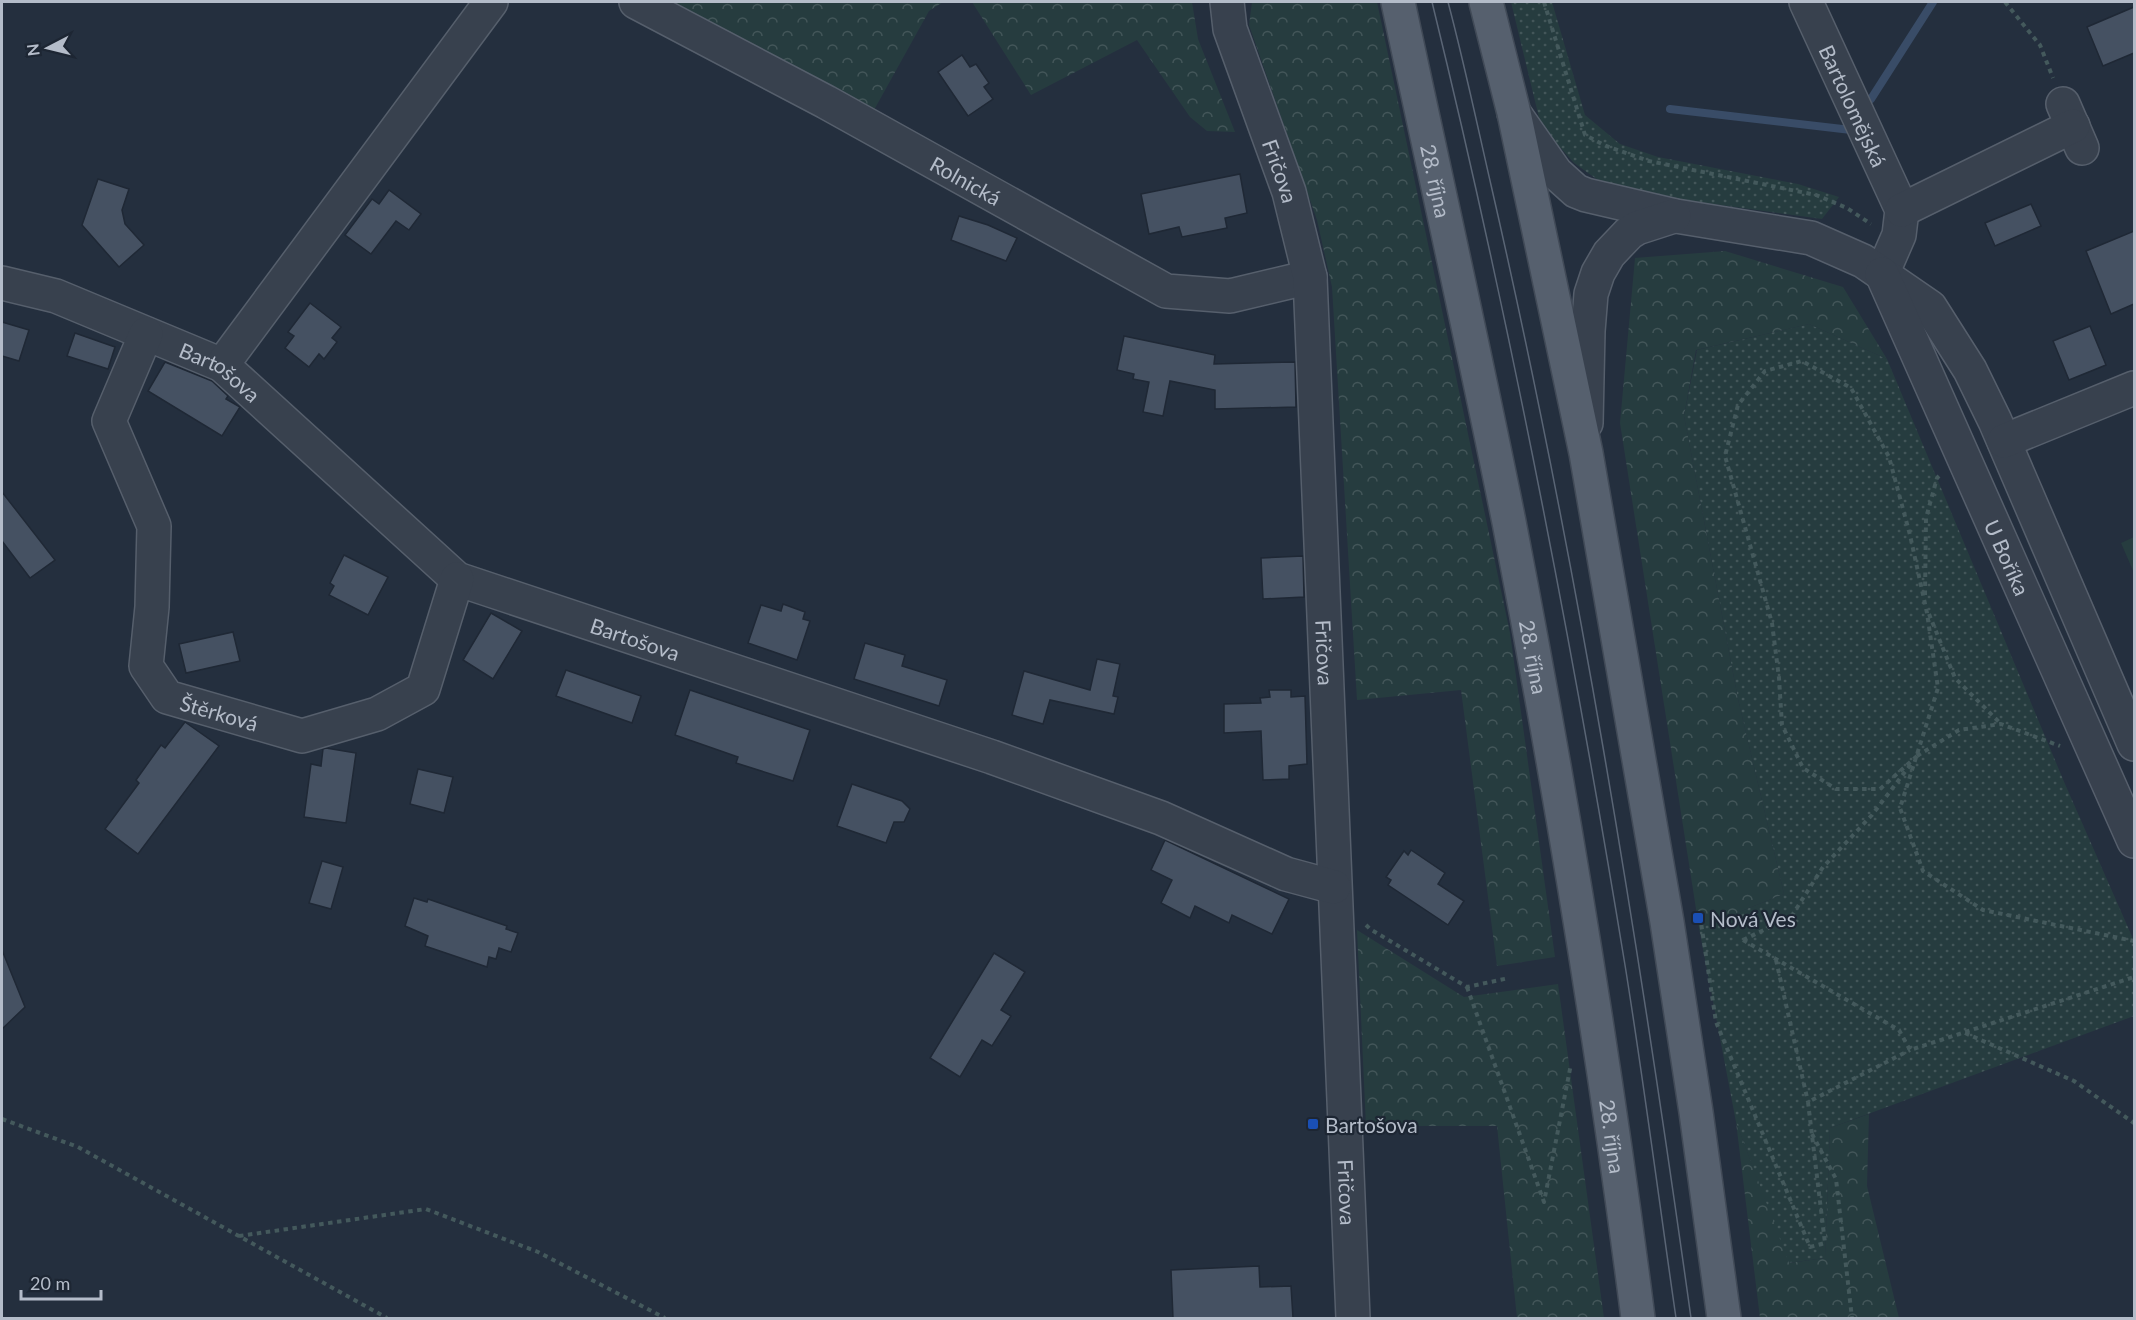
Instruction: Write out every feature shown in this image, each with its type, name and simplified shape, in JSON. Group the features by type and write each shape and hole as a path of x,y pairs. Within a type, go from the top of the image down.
{"main road":[{"name":"28. října","path":"1398,2 1488,417 1527,620 1598,1030 1638,1318"},
{"path":"1486,2 1514,113 1586,453 1668,933 1696,1112 1724,1318"}],"street":[{"path":"222,365 491,2"},
{"name":"Rolnická","path":"636,2 826,102 1166,291 1230,296 1310,277"},
{"name":"Fričova","path":"1227,2 1231,35 1289,192 1310,277 1353,1318"},
{"name":"Bartolomějská","path":"1806,2 1902,210"},
{"name":"U Boříka","path":"1514,113 1556,173 1576,191 1598,199 1676,216 1811,238 1855,257 1930,307 1970,370 1999,431 2134,744"},
{"path":"1882,274 1899,235 1902,210 2073,126"},
{"path":"1586,453 1588,331 1591,294 1598,273 1609,254 1629,233 1637,228 1676,216"},
{"name":"U Boříka","path":"1882,274 2134,841"},
{"name":"Bartošova","path":"2,283 56,296 222,365 457,579 992,757 1161,818 1286,874 1334,887"},
{"name":"Štěrková","path":"146,334 109,421 154,526 152,607 146,666 167,697 302,736 376,714 423,689 457,579"},
{"path":"1999,431 2134,388"},
{"path":"1999,431 2064,394"}],"path":[{"path":"1544,2 1585,135 1606,146 1649,161 1816,195 1847,208 1873,225"},
{"path":"2005,2 2040,45 2073,126"},
{"path":"2001,724 1959,730 1917,756 1880,789 1836,789 1803,768 1782,725 1772,622 1725,456 1738,405 1765,371 1802,361 1851,388 1889,457 1925,603 1938,688 1917,756 1900,808 1923,871 1983,910 2134,942"},
{"path":"1964,458 1937,478 1926,518 1925,603 1954,678 2001,724 2097,760"},
{"path":"1910,1050 1899,1030 1743,940 1791,917 1823,867 1872,815 1917,756"},
{"path":"1700,916 1716,1022 1810,1247 1825,1243 1808,1102 1776,960"},
{"path":"1363,920 1370,929 1467,987 1544,1202 1572,1060"},
{"path":"1808,1102 1910,1050 2134,977"},
{"path":"1467,987 1509,978"},
{"path":"1964,1032 2074,1081 2134,1123"},
{"path":"2,1119 78,1147 387,1318"},
{"path":"1811,1131 1836,1179 1852,1318"},
{"path":"239,1236 426,1209 538,1252 665,1318"}],"green space":[{"path":"672,2 943,2 929,11 874,110"},
{"path":"972,2 1192,2 1198,39 1235,132 1207,131 1190,117 1137,40 1031,95"},
{"path":"1252,2 1377,2 1510,633 1555,957 1497,966 1461,690 1357,700 1332,287 1317,220 1249,25"},
{"path":"1511,2 1552,2 1585,115 1620,144 1658,157 1798,184 1839,197 1822,219 1612,190 1574,163 1541,126"},
{"path":"1725,251 1843,287 1887,359 1809,324 1696,350 1684,416 1738,699 1784,894 1699,928 1620,423 1635,258"},
{"path":"1809,324 1887,359 2065,784 2134,941 2134,1016 1830,1128 1825,1258 1788,1263 1736,1122 1699,928 1784,894 1738,699 1684,416 1697,350"},
{"path":"2134,537 2134,573 2121,543"},
{"path":"1357,930 1464,997 1558,984 1604,1318 1517,1318 1497,1126 1366,1126"},
{"path":"1869,1114 1867,1186 1899,1318 1760,1318 1736,1122 1789,1263 1825,1258 1830,1128"}],"building":[{"path":"2134,7 2134,53 2103,66 2087,27"},
{"path":"962,55 970,67 976,64 989,83 984,87 993,99 968,116 938,72"},
{"path":"1240,174 1247,213 1225,218 1227,228 1182,237 1179,227 1149,234 1141,194"},
{"path":"98,179 129,189 122,210 125,224 144,245 119,267 82,225"},
{"path":"389,190 421,214 409,230 396,221 371,254 345,235 372,199 379,204"},
{"path":"2031,204 2041,226 1995,246 1985,223"},
{"path":"959,216 988,225 1017,238 1006,261 951,240"},
{"path":"2134,231 2134,304 2111,314 2086,251"},
{"path":"310,303 341,327 332,338 337,342 324,359 319,354 309,367 285,348 294,336 288,332"},
{"path":"2,322 29,330 19,361 2,356"},
{"path":"2090,326 2106,365 2069,380 2053,341"},
{"path":"75,333 115,347 108,369 67,356"},
{"path":"1124,336 1215,355 1214,364 1295,362 1296,407 1215,409 1215,390 1170,381 1163,416 1143,412 1149,382 1133,379 1134,374 1117,370"},
{"path":"165,362 212,381 228,396 226,399 240,407 222,436 148,391"},
{"path":"2,492 55,560 30,578 2,541"},
{"path":"344,555 388,577 368,615 329,595 334,586 330,583"},
{"path":"1303,556 1304,597 1263,599 1261,558"},
{"path":"783,604 805,612 803,619 810,621 797,660 748,643 761,605 781,611"},
{"path":"491,613 522,631 493,679 463,660"},
{"path":"233,632 240,661 186,673 179,644"},
{"path":"865,643 905,655 902,666 947,680 939,706 854,679"},
{"path":"1097,659 1120,664 1113,696 1118,697 1114,714 1050,700 1043,724 1012,715 1024,671 1090,690"},
{"path":"566,670 641,696 632,723 556,696"},
{"path":"690,690 810,730 793,781 736,763 738,757 675,735"},
{"path":"1269,690 1291,690 1291,697 1305,696 1307,764 1289,766 1289,779 1263,780 1261,731 1224,733 1224,704 1261,703 1260,698 1270,697"},
{"path":"185,722 219,746 138,854 105,829 139,783 136,780 161,745 165,748"},
{"path":"323,749 356,753 346,823 304,817 311,764 321,766"},
{"path":"418,769 453,777 444,813 410,804"},
{"path":"852,784 902,801 910,809 904,822 894,822 886,843 837,826"},
{"path":"1165,840 1289,899 1272,934 1232,915 1229,923 1195,906 1190,918 1161,903 1172,880 1151,870"},
{"path":"1411,850 1445,873 1438,884 1464,901 1448,925 1388,885 1391,880 1386,877 1404,851 1408,855"},
{"path":"322,861 343,867 331,909 309,903"},
{"path":"414,898 427,902 428,899 507,926 506,929 518,933 511,952 499,948 496,959 489,957 487,967 425,946 428,936 405,926"},
{"path":"2,950 25,1007 2,1029"},
{"path":"994,953 1025,972 1001,1010 1011,1016 992,1046 982,1040 960,1077 930,1058"},
{"path":"1259,1266 1260,1287 1291,1286 1293,1318 1173,1318 1171,1270"}],"waterway":[{"path":"1871,99 1933,2"},
{"path":"1670,109 1851,130"}],"tram line":[{"path":"1432,2 1488,241 1561,602 1625,965 1676,1318"},
{"path":"1448,2 1522,325 1578,608 1627,891 1691,1318"}],"place":[{"name":"Nová Ves","path":"1698,918"},
{"name":"Bartošova","path":"1313,1124"}]}
